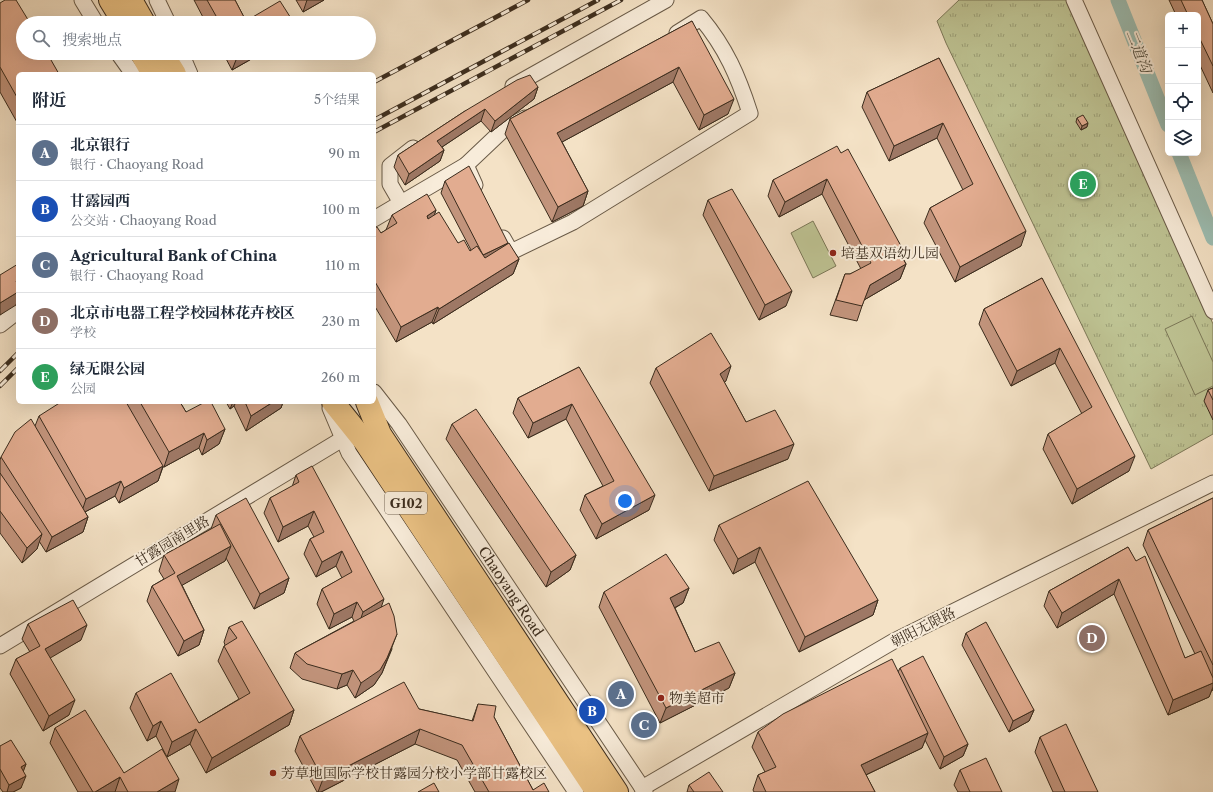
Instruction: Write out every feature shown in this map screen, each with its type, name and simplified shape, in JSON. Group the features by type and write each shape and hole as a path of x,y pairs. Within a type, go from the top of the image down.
{"highway":[{"path":"110,0 120,16"},
{"path":"131,0 140,16"},
{"path":"145,60 152,72"},
{"path":"166,60 174,72"},
{"name":"Chaoyang Road","path":"335,404 365,442 597,792"},
{"name":"Chaoyang Road","path":"368,404 380,434 474,608 617,792"}],"street":[{"path":"82,0 92,16"},
{"path":"158,0 165,16"},
{"path":"497,94 666,0"},
{"path":"1074,0 1213,311"},
{"path":"497,226 511,252 573,222 750,113 740,81 718,38 701,18 662,41"},
{"path":"123,60 132,72"},
{"path":"184,60 189,72"},
{"path":"376,218 466,165 504,129 539,110"},
{"path":"401,203 390,184 390,166 402,155 426,139"},
{"path":"466,165 482,199"},
{"path":"0,325 16,313"},
{"name":"Chaoyang Road","path":"376,394 400,424 644,790"},
{"name":"Chaoyang Road","path":"328,404 344,438 349,453 474,608 530,721 576,792"},
{"name":"甘露园南里路","path":"0,646 344,438"},
{"name":"朝阳无限路","path":"644,790 894,641 1213,483"},
{"path":"474,608 508,586"}],"green space":[{"path":"959,0 1071,0 1213,324 1213,434 1151,469 946,43 937,21"},
{"path":"813,221 836,266 813,278 791,233"},
{"path":"1192,316 1213,362 1213,386 1195,395 1165,329"}],"building":[{"path":"5,0 16,0 26,16 16,16 16,60 51,60 58,72 16,72 16,95 0,67 0,3"},
{"path":"207,0 235,0 243,16 216,16"},
{"path":"1181,0 1202,0 1213,24 1213,66 1201,41 1201,12 1187,12"},
{"path":"280,1 290,16 254,16"},
{"path":"692,21 734,99 704,115 679,67 557,133 588,191 558,207 510,119"},
{"path":"939,58 1026,231 960,267 930,208 973,184 943,123 894,146 867,92"},
{"path":"530,75 538,87 495,121 485,109 437,141 444,150 409,174 398,155 465,111 517,80"},
{"path":"1083,115 1088,123 1082,126 1077,118"},
{"path":"837,146 841,153 848,149 901,246 897,248 906,264 870,285 862,306 836,300 845,274 850,274 871,263 827,179 785,202 773,180"},
{"path":"469,166 508,243 483,255 445,181"},
{"path":"732,189 792,291 765,305 708,200"},
{"path":"427,194 436,210 427,216 428,219 439,212 458,243 464,240 470,251 477,246 485,258 509,243 519,259 439,309 438,307 401,327 376,283 376,227 381,233 397,223 392,215"},
{"path":"16,265 16,293 0,303 0,275"},
{"path":"1042,278 1135,456 1077,489 1048,434 1092,407 1060,348 1017,371 984,309"},
{"path":"711,333 731,366 720,374 746,422 775,410 794,444 714,476 656,368"},
{"path":"579,367 655,495 602,524 585,495 614,481 572,404 533,423 518,398"},
{"path":"1213,388 1213,400 1208,390"},
{"path":"58,404 127,404 163,466 124,488 121,481 86,499 39,416"},
{"path":"141,404 181,404 186,412 201,404 212,404 225,429 207,440 204,433 169,452"},
{"path":"246,404 270,404 251,416"},
{"path":"476,409 576,555 551,572 452,424"},
{"path":"31,419 88,517 52,537 1,457 15,432"},
{"path":"312,466 384,599 363,612 357,602 334,614 322,589 352,572 342,551 322,562 310,539 324,532 314,511 283,527 270,498 299,482 296,475"},
{"path":"0,473 42,534 27,548 0,511"},
{"path":"808,481 878,600 805,637 760,547 738,559 719,525"},
{"path":"246,498 289,578 260,594 216,515"},
{"path":"1213,498 1213,665 1148,530"},
{"path":"220,524 231,546 177,576 204,630 184,641 152,586 175,573 164,555"},
{"path":"1128,547 1136,561 1145,556 1185,658 1201,651 1213,678 1213,683 1173,700 1119,579 1062,613 1049,591"},
{"path":"666,554 689,588 670,598 695,652 719,642 735,673 666,708 604,592"},
{"path":"73,600 87,625 45,649 75,700 49,716 16,659 40,646 28,624"},
{"path":"389,603 394,616 397,634 387,658 380,670 361,683 353,670 342,674 307,664 295,653"},
{"path":"242,621 294,710 212,758 196,729 172,742 161,721 153,726 136,693 171,673 199,723 250,693 224,646 237,638 229,627"},
{"path":"986,622 1034,710 1013,721 966,633"},
{"path":"923,656 968,744 944,757 900,668"},
{"path":"892,659 928,733 861,765 875,792 766,792 758,775 776,767 758,732 783,714"},
{"path":"404,682 419,709 473,721 478,704 496,706 494,717 533,790 544,783 549,792 489,792 462,745 420,729 323,779 300,736"},
{"path":"85,710 124,773 162,749 179,779 157,792 128,792 120,777 93,792 55,728"},
{"path":"1066,724 1098,792 1065,792 1040,737"},
{"path":"11,740 26,764 21,767 26,776 9,785 0,769 0,746"},
{"path":"986,758 1002,792 970,792 960,770"},
{"path":"709,772 723,792 694,792 689,785"},
{"path":"434,783 439,792 418,792"}],"waterway":[{"name":"二道沟","path":"1118,0 1166,120"},
{"name":"二道沟","path":"1180,156 1213,238"}],"railway":[{"path":"376,81 528,0"},
{"path":"376,119 598,0"},
{"path":"376,131 621,0"},
{"path":"0,371 16,355"},
{"path":"0,386 16,370"}],"place":[{"name":"绿无限公园","path":"1083,184"},
{"name":"培基双语幼儿园","path":"833,253"},
{"name":"北京市电器工程学校园林花卉校区","path":"1092,638"},
{"name":"北京银行","path":"621,694"},
{"name":"物美超市","path":"661,698"},
{"name":"甘露园西","path":"592,711"},
{"name":"Agricultural Bank of China","path":"644,725"},
{"name":"芳草地国际学校甘露园分校小学部甘露校区","path":"273,773"}]}
